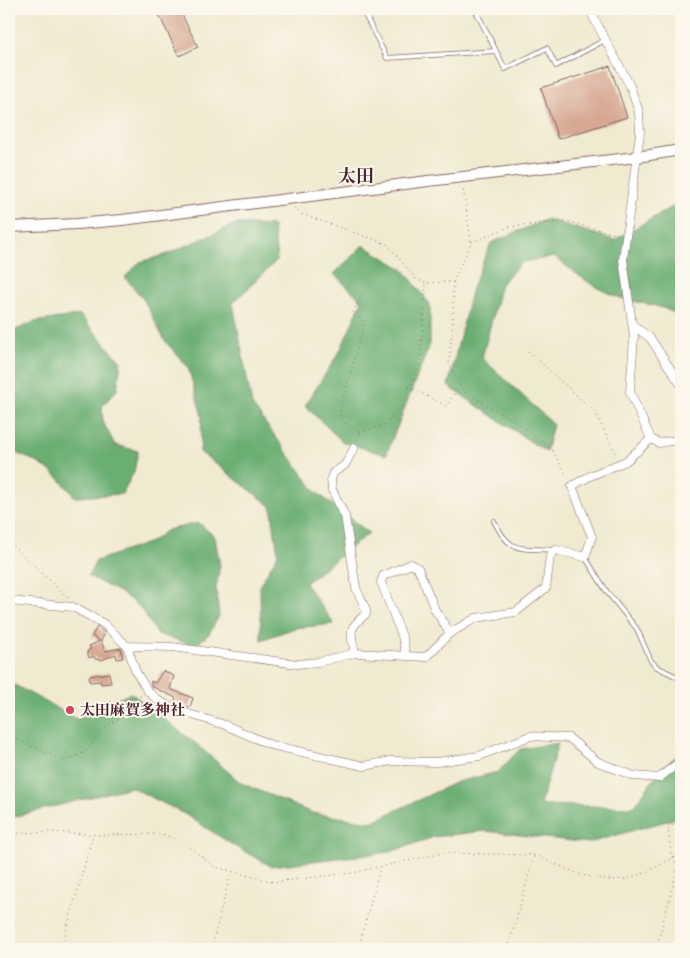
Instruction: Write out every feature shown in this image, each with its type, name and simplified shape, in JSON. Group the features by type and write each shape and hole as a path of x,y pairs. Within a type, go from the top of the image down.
{"street":[{"path":"589,9 635,98 640,133 623,259 624,278 634,337 630,392 651,440 659,444 681,439"},
{"path":"9,226 95,222 461,177 637,158 681,150"},
{"path":"633,325 650,338 681,385"},
{"path":"127,646 172,648 297,664 318,662 355,652 426,657 450,633 476,618 516,612 546,588 550,556 556,550 585,558 592,537 572,486 590,476 621,464 651,440"},
{"path":"354,448 345,464 333,473 331,479 332,490 344,516 356,588 366,610 366,614 350,630 355,652"},
{"path":"406,656 403,639 381,582 383,576 411,564 418,568 435,610 450,633"},
{"path":"9,601 73,607 104,624 127,646 136,672 152,695 176,710 225,725 271,745 364,766 391,761 437,762 479,756 530,736 569,738 598,762 634,776 659,778 681,761"}],"lane":[{"path":"362,9 387,58 496,51"},
{"path":"475,9 506,69 546,48 556,66 605,40"},
{"path":"494,520 501,536 523,550 556,550"},
{"path":"585,558 607,592 637,628 651,660 658,667 681,679"}],"path":[{"path":"461,177 471,243 453,282 453,320 449,363 464,391 522,426 552,450 572,486"},
{"path":"286,199 301,214 387,244 416,279 426,283 453,282"},
{"path":"471,243 510,227 567,221 626,238"},
{"path":"364,291 352,314 364,322 340,409 341,422 360,432 386,424 401,407 410,387 420,363 426,283"},
{"path":"528,351 595,412 621,464"},
{"path":"410,387 446,406 461,385"},
{"path":"354,448 360,432"},
{"path":"9,542 70,600 73,607"},
{"path":"76,708 152,695"},
{"path":"9,736 64,760 86,752 103,729 152,695"},
{"path":"681,819 668,829 674,858 681,874"},
{"path":"9,837 20,833 50,832 162,834 182,842 215,867 273,882 315,878 380,867 443,853 534,855 580,875 609,880 627,879 681,854"},
{"path":"61,949 93,834"},
{"path":"508,949 534,855"},
{"path":"358,949 380,867"},
{"path":"656,949 678,867"},
{"path":"211,949 231,871"}],"green space":[{"path":"681,202 681,318 657,306 615,296 584,279 555,257 522,262 501,284 482,358 553,424 546,452 448,386 472,288 491,243 547,219 614,240"},
{"path":"236,224 273,226 277,260 233,303 252,405 316,492 369,533 305,583 334,624 295,628 261,640 260,585 278,554 271,506 200,452 202,416 188,367 165,341 144,300 125,277 140,262 165,255"},
{"path":"363,245 403,269 430,304 430,344 386,455 343,442 305,406 340,351 362,301 334,274"},
{"path":"80,315 121,362 117,390 102,406 103,422 115,445 138,451 134,472 122,494 75,497 46,468 9,451 9,333 34,322"},
{"path":"199,523 215,537 220,566 216,588 219,616 209,634 195,646 157,634 139,606 121,593 88,576 96,561 151,542 167,530"},
{"path":"9,682 77,719 131,693 195,743 241,783 312,813 371,822 457,782 498,772 520,749 558,743 540,805 634,807 661,768 681,753 681,812 677,818 589,843 485,831 434,837 390,852 271,866 236,847 183,813 131,787 9,818"}],"building":[{"path":"156,9 179,9 198,47 179,56"},
{"path":"610,66 627,117 558,139 541,88"},
{"path":"97,627 105,633 101,641 105,651 121,648 123,658 117,659 116,654 102,660 95,659 94,656 89,658 87,651 91,649 89,646 100,641 92,636"},
{"path":"163,671 174,676 170,689 193,698 190,707 174,703 176,698 151,686 151,681 155,683"},
{"path":"109,673 111,683 90,682 89,676"}],"place":[{"name":"太田麻賀多神社","path":"70,710"}],"district":[{"name":"太田","path":"356,177"}]}
